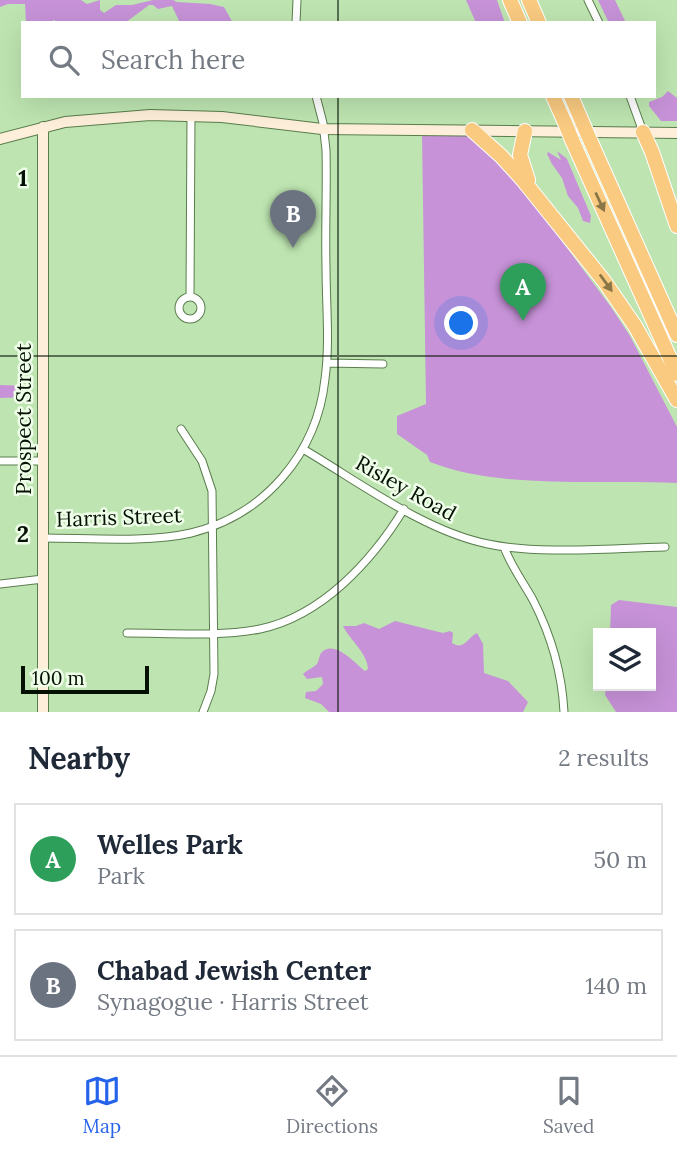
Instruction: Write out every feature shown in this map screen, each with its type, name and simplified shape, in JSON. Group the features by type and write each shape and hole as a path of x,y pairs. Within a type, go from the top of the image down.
{"highway":[{"path":"510,0 519,21"},
{"path":"529,0 538,21"},
{"path":"554,98 677,374"},
{"path":"572,98 677,335"},
{"path":"472,130 501,156 533,191 618,299 677,400"},
{"path":"525,131 520,155 533,191"},
{"path":"643,132 677,226"},
{"path":"665,308 677,326"}],"main road":[{"path":"0,139 43,127 103,118 191,116 324,129 677,132"},
{"name":"Prospect Street","path":"43,127 43,712"}],"street":[{"path":"296,21 297,0"},
{"path":"588,0 598,21"},
{"name":"Harris Street","path":"43,538 163,537 213,526 236,515 267,493 288,472 303,449 320,407 327,363 326,159 324,129 316,98"},
{"path":"631,98 643,132"},
{"path":"190,297 191,116"},
{"path":"327,363 383,364"},
{"path":"181,429 208,475 213,499 213,682 203,712"},
{"name":"Risley Road","path":"303,449 404,509 459,536 504,547 535,549 665,547"},
{"path":"0,461 43,461"},
{"path":"127,633 214,632 262,628 287,621 310,608 360,567 385,538 404,509"},
{"path":"504,547 547,630 558,668 564,712"},
{"path":"0,584 43,579"}],"shaded area":[{"path":"0,0 81,0 87,4 100,0 100,10 104,13 116,5 173,0 224,7 232,21 179,21 172,6 158,9 149,5 128,21 26,21 25,4 0,7"},
{"path":"466,0 497,0 504,21 475,21"},
{"path":"598,0 615,0 625,21 608,21"},
{"path":"668,91 677,98 677,121 661,121 649,106 649,102 662,97"},
{"path":"422,134 471,134 515,178 611,307 630,336 677,427 677,483 488,477 430,462 427,455 397,434 397,416 426,404"},
{"path":"557,151 567,159 591,216 590,223 583,221 547,154 548,152 561,160"},
{"path":"0,385 28,386 33,395 0,398"},
{"path":"619,600 677,607 677,712 616,712 605,695 605,691 656,691 656,628 610,628 611,605"},
{"path":"395,621 443,633 450,631 453,633 452,643 456,645 463,644 477,633 483,644 484,673 508,681 528,702 523,712 329,712 321,704 305,698 306,692 316,691 323,684 322,677 307,679 303,674 317,664 321,653 326,649 338,650 365,671 368,669 362,652 343,626 364,623 379,629"}],"place":[{"name":"Chabad Jewish Center","path":"293,248"},
{"name":"Welles Park","path":"523,321"}]}
